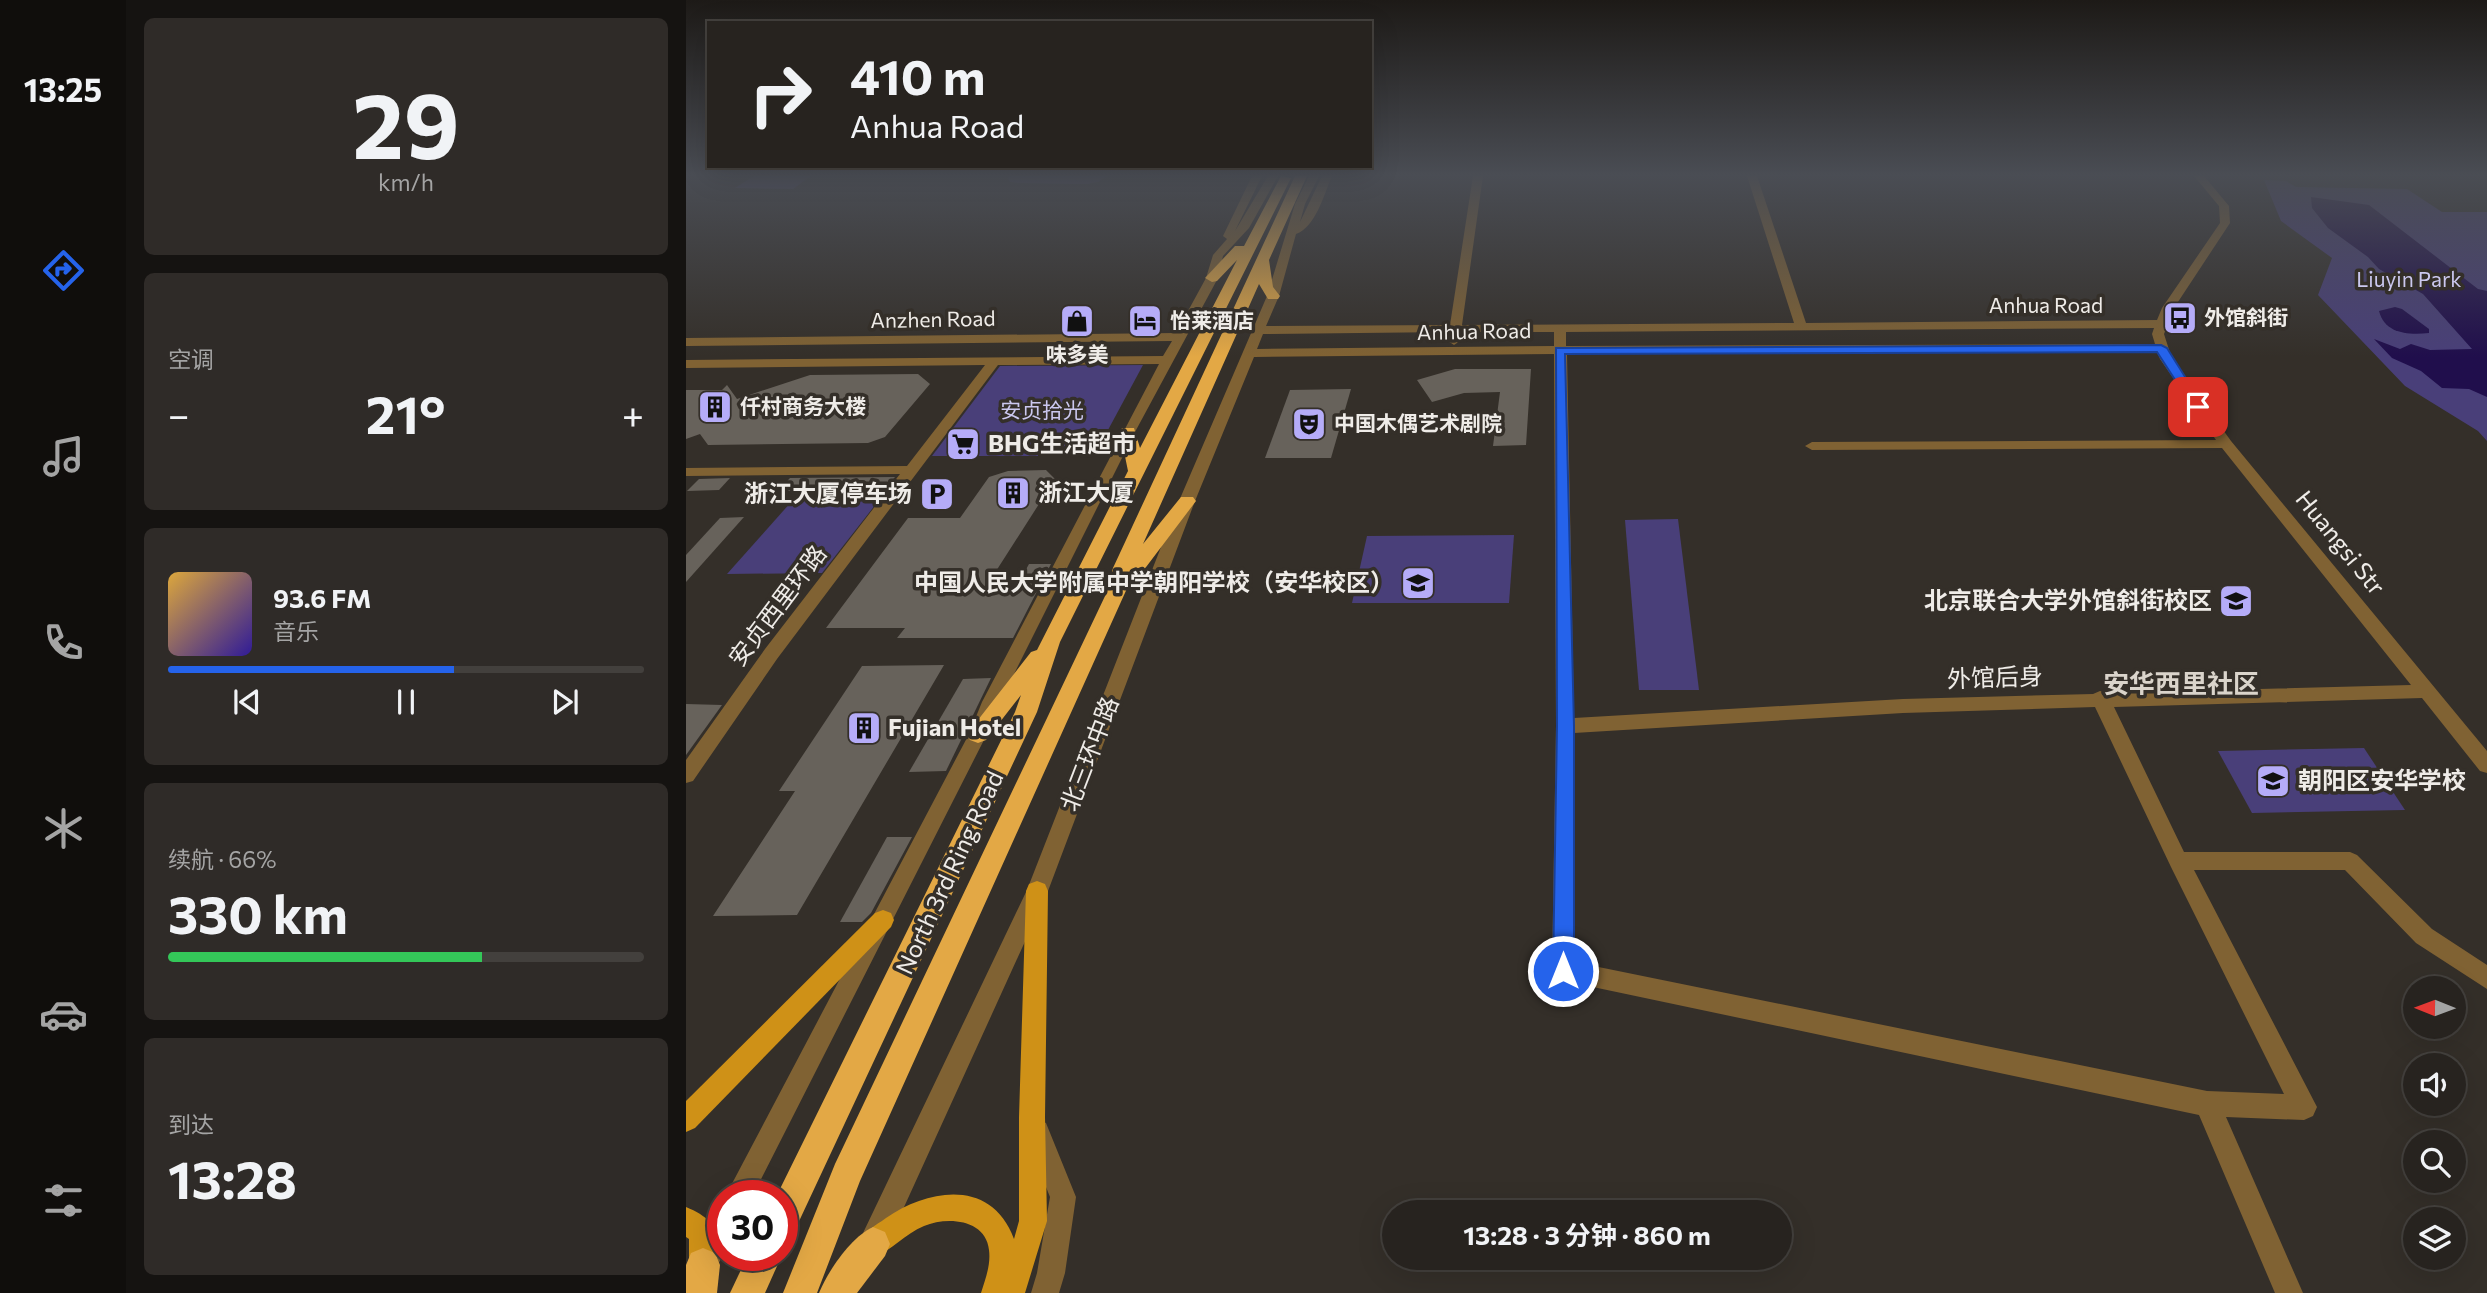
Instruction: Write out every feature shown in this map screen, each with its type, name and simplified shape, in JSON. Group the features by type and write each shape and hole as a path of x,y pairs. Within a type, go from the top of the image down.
{"highway":[{"name":"North 3rd Ring Road","path":"798,1187 1026,712 1050,642 1137,474 1253,236"},
{"name":"North 3rd Ring Road","path":"800,1293 846,1175 1115,594 1123,568 1276,236"},
{"path":"1212,278 1238,250 1251,242"},
{"path":"1264,259 1266,288 1273,296"},
{"path":"1128,432 1137,474"},
{"path":"1115,594 1187,501"},
{"path":"978,734 1050,642"},
{"path":"836,1293 873,1244"},
{"path":"747,1293 757,1271"}],"main road":[{"path":"1011,1293 1033,1221 1032,1118 1037,891"},
{"path":"686,1119 883,920"},
{"path":"873,1244 923,1212 957,1207 978,1211 993,1223 1003,1247 995,1293"},
{"path":"686,1221 703,1232 697,1284"}],"street":[{"path":"747,1180 978,734 991,702 1128,432 1212,278 1218,255 1227,236"},
{"path":"1218,255 1236,236"},
{"path":"1452,351 1469,236"},
{"path":"1772,236 1801,327"},
{"path":"2161,348 2158,334 2168,308 2216,236"},
{"name":"北三环中路","path":"852,1293 1037,891 1187,501 1273,296 1290,238"},
{"name":"Anhua Road","path":"1259,330 2161,324"},
{"path":"2046,325 2060,346"},
{"path":"1560,328 1565,726 1563,971 2207,1104 2304,1107 2178,861 2100,698"},
{"path":"904,340 892,349 915,362"},
{"name":"Anzhen Road","path":"686,342 1178,340"},
{"name":"Anzhen Road","path":"686,354 1178,340"},
{"path":"1080,361 1147,349 1151,347 1147,342"},
{"name":"Anhua Road","path":"1249,353 2060,346 2161,348"},
{"name":"Anzhen Road","path":"686,347 1127,351"},
{"name":"Huangsi Str","path":"2161,348 2184,388 2226,444 2487,765"},
{"name":"Anzhen Road","path":"686,364 1167,360"},
{"name":"安贞西里环路","path":"686,775 771,654 994,362"},
{"path":"1812,446 2226,444"},
{"path":"686,472 913,470"},
{"name":"外馆后身","path":"1565,726 1903,706 2100,698 2426,691"},
{"path":"2178,861 2350,862 2424,936 2487,978"},
{"path":"2207,1104 2289,1293"},
{"path":"1032,1118 1063,1197 1051,1273 1045,1293"},
{"path":"697,1284 707,1262"}],"green space":[{"name":"Liuyin Park","path":"2302,236 2487,236 2487,441 2478,431 2405,386 2318,295 2332,258"},
{"name":"安贞拾光","path":"1143,365 1094,456 932,456 1000,366"},
{"path":"879,500 822,573 727,574 792,501"},
{"path":"1678,519 1699,690 1639,690 1625,520"},
{"path":"1514,535 1509,603 1352,603 1367,536"},
{"path":"2364,748 2405,810 2252,813 2218,751"}],"shaded area":[{"path":"2340,236 2410,236 2478,289 2487,291 2487,397 2469,389 2442,388 2421,371 2392,358 2374,339 2400,349 2411,344 2430,350 2472,349 2423,294 2379,269 2368,257"},
{"path":"2395,307 2402,309 2429,329 2429,333 2413,334 2392,329 2382,319 2379,311"}],"building":[{"path":"1455,369 1531,369 1526,445 1493,446 1500,392 1464,393 1432,402 1417,380"},
{"path":"918,374 930,384 885,437 868,443 708,445 700,434 686,439 686,390 722,390 727,385 737,399 810,375"},
{"name":"中国木偶艺术剧院","path":"1351,389 1331,458 1265,458 1290,390"},
{"path":"1046,470 1055,479 982,593 1013,593 1029,564 1051,564 1013,638 897,638 905,628 826,628 908,518 960,518 989,477 1008,471"},
{"path":"895,477 884,490 778,491 790,478"},
{"path":"730,478 719,490 687,491 699,479"},
{"path":"744,517 686,582 686,555 720,518"},
{"name":"Fujian Hotel","path":"944,665 797,915 713,916 795,791 779,791 862,666"},
{"path":"991,678 946,771 909,772 963,679"},
{"path":"686,704 722,705 686,755"},
{"path":"887,837 912,837 871,913 862,922 840,922"}],"place":[{"name":"外馆斜街","path":"2180,318"},
{"name":"味多美","path":"1077,321"},
{"name":"怡莱酒店","path":"1145,321"},
{"name":"仟村商务大楼","path":"715,407"},
{"name":"中国木偶艺术剧院","path":"1309,424"},
{"name":"BHG生活超市","path":"963,444"},
{"name":"浙江大厦","path":"1013,493"},
{"name":"浙江大厦停车场","path":"937,494"},
{"name":"中国人民大学附属中学朝阳学校（安华校区）","path":"1418,583"},
{"name":"北京联合大学外馆斜街校区","path":"2236,601"},
{"name":"Fujian Hotel","path":"864,728"},
{"name":"朝阳区安华学校","path":"2273,781"}],"district":[{"name":"安华西里社区","path":"2181,684"}],"route":[{"path":"1563,971 1565,726 1560,350 2060,346 2161,348 2198,407"}]}
